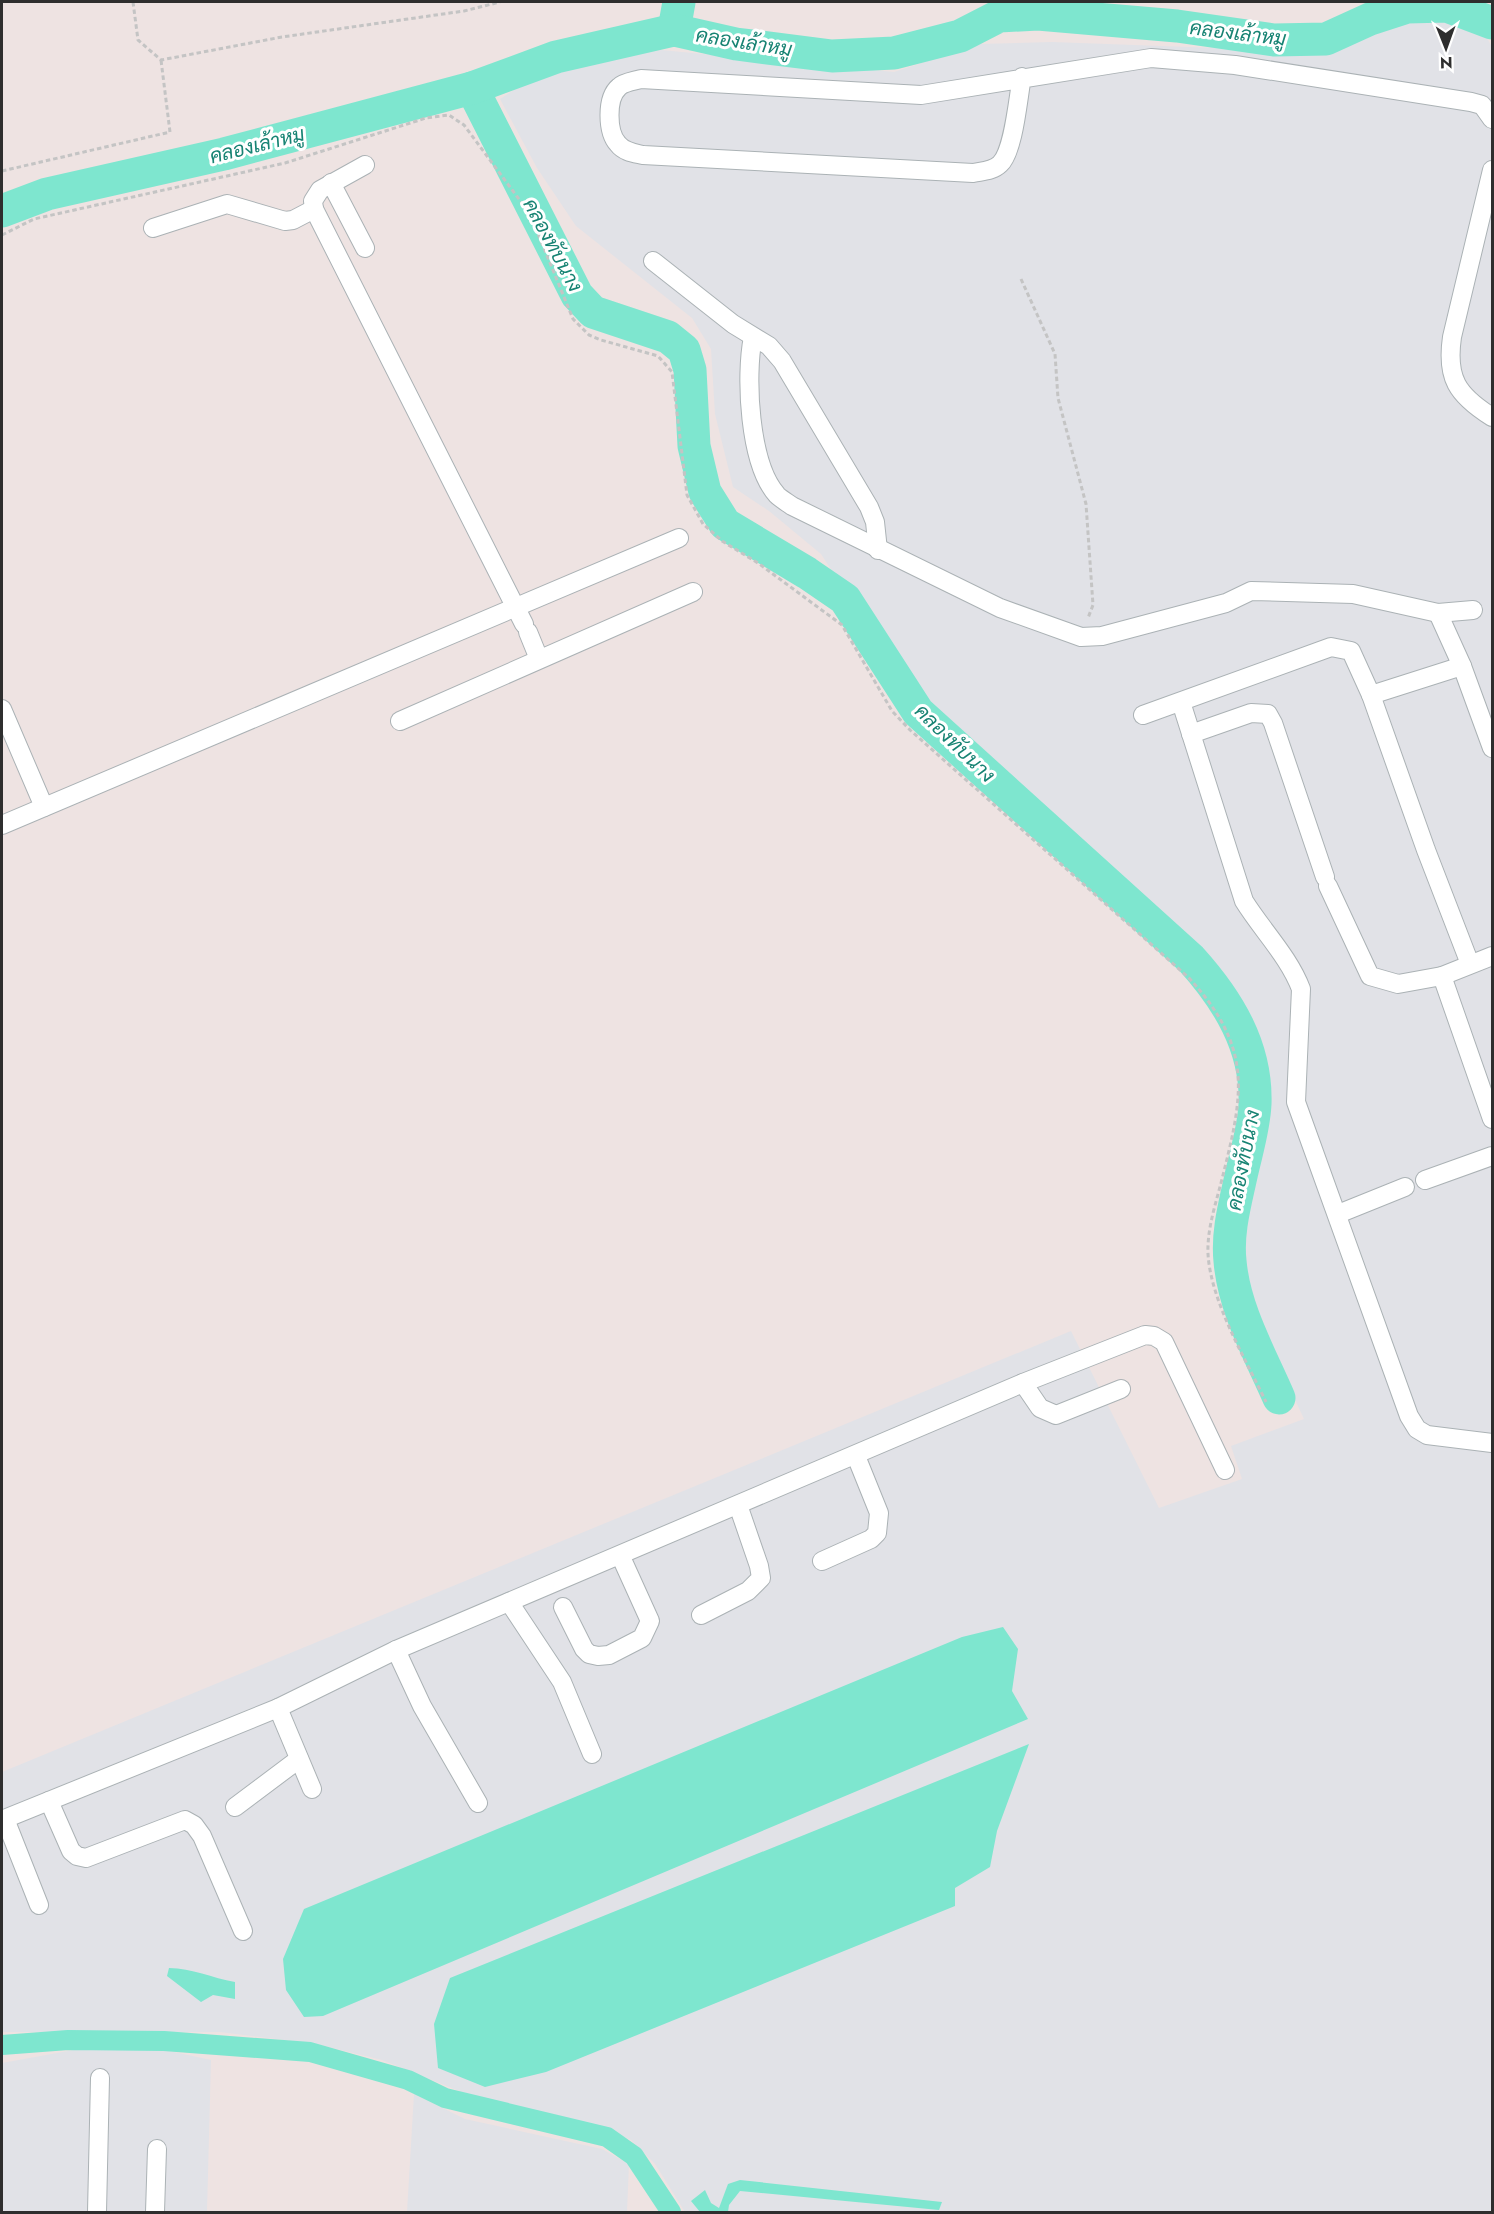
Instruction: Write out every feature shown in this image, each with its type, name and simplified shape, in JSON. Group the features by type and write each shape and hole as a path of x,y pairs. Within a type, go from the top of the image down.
{"lane":[{"path":"1022,77 1009,147 1001,164 992,170 973,172 643,155 627,152 618,144 611,132 611,99 620,86 642,79 921,95 982,87 1022,77 1151,58 1235,65 1472,102 1482,105 1492,119"},
{"path":"365,165 331,183 315,197 314,209 523,621 539,659"},
{"path":"1492,170 1452,337 1449,361 1455,382 1474,404 1492,417"},
{"path":"331,183 365,248"},
{"path":"153,228 227,204 285,221 293,220 314,209"},
{"path":"653,261 753,337 770,346 782,361 869,507 875,522 878,550"},
{"path":"753,337 750,354 751,420 759,456 777,495 792,506 878,550 1000,609 1081,637 1102,636 1226,603 1251,591 1353,594 1438,613 1473,610"},
{"path":"2,825 523,621 679,538"},
{"path":"400,722 693,592"},
{"path":"1438,613 1462,666 1492,748"},
{"path":"1143,715 1331,647 1351,651 1371,695 1425,850 1470,964"},
{"path":"1371,695 1462,666"},
{"path":"1181,702 1244,901 1295,973 1301,989 1296,1102 1409,1416 1417,1429 1426,1435 1492,1443"},
{"path":"2,709 44,807"},
{"path":"1191,734 1251,713 1268,714 1274,723 1327,881 1370,976 1398,984 1442,976 1492,956"},
{"path":"1442,976 1492,1119"},
{"path":"1338,1214 1492,1156"},
{"path":"39,1905 3,1820 278,1708 396,1650 621,1557 1127,1340 1145,1335 1154,1336 1164,1342 1225,1470"},
{"path":"1023,1383 1040,1408 1056,1415 1121,1389"},
{"path":"822,1561 870,1539 877,1533 879,1513 856,1456"},
{"path":"701,1615 748,1592 760,1578 759,1566 738,1505"},
{"path":"563,1607 584,1649 589,1654 609,1655 642,1638 650,1621 621,1557"},
{"path":"509,1602 562,1682 592,1754"},
{"path":"396,1650 422,1706 478,1803"},
{"path":"278,1708 312,1789"},
{"path":"235,1807 299,1760"},
{"path":"49,1801 71,1851 77,1856 86,1858 170,1823 184,1820 194,1825 202,1836 243,1931"},
{"path":"97,2212 100,2078"},
{"path":"155,2212 157,2149"}],"path":[{"path":"2,171 170,132 160,60 138,40 133,2"},
{"path":"160,60 282,38 464,11 500,2"},
{"path":"2,235 34,219 285,163 426,118 449,115 464,125 530,214 573,319 589,335 657,356 672,372 687,495 703,524 722,541 758,563 842,625 892,711 909,730 1180,969 1207,997 1231,1043 1238,1065 1240,1086 1236,1125 1209,1233 1211,1273 1226,1318 1266,1402"},
{"path":"1021,279 1055,354 1058,398 1086,504 1093,605 1081,637"}],"shaded area":[{"path":"1404,18 1447,18 1487,38 1492,47 1492,2212 685,2212 655,2164 631,2140 594,2124 499,2107 382,2060 316,2044 220,2032 2,2032 2,1772 1071,1331 1159,1508 1242,1479 1231,1446 1304,1419 1244,1290 1239,1261 1260,1077 1253,1037 1069,833 902,680 821,554 769,511 733,487 715,414 711,349 692,318 576,226 537,168 500,99 547,68 661,50 894,72 980,44 1052,42 1296,51"},
{"path":"1003,1627 1018,1649 1012,1691 1028,1719 323,2016 304,2017 286,1990 283,1959 304,1909 962,1637"},
{"path":"1029,1744 997,1831 990,1867 955,1888 955,1906 546,2072 485,2087 438,2068 434,2024 450,1978"},
{"path":"169,1968 235,1982 235,1999 213,1995 201,2002 167,1976"},
{"path":"123,2041 211,2060 207,2212 2,2212 2,2063"},
{"path":"414,2094 465,2119 602,2149 629,2164 627,2212 407,2212"},
{"path":"740,2180 942,2202 939,2210 740,2191 729,2205 728,2212 700,2212 691,2201 705,2190 711,2203 719,2208 728,2184"}],"waterway":[{"path":"674,30 679,2"},
{"name":"คลองเล้าหมู","path":"2,211 47,194 224,154 472,88 556,57 674,30 736,44 832,56 894,53 960,36 999,16 1038,14 1177,26 1274,40 1326,39 1370,19 1407,7 1447,6 1492,23"},
{"name":"คลองทับนาง","path":"472,88 577,295 593,312 668,337 684,350 690,370 694,446 705,492 725,524 807,573 845,599 918,712 1191,959 1228,1008 1238,1026 1251,1063 1255,1104 1232,1218 1230,1239 1232,1279 1242,1314 1279,1398"},
{"path":"2,2045 68,2040 164,2041 310,2052 408,2080 445,2098 607,2137 634,2156 671,2212"}]}
